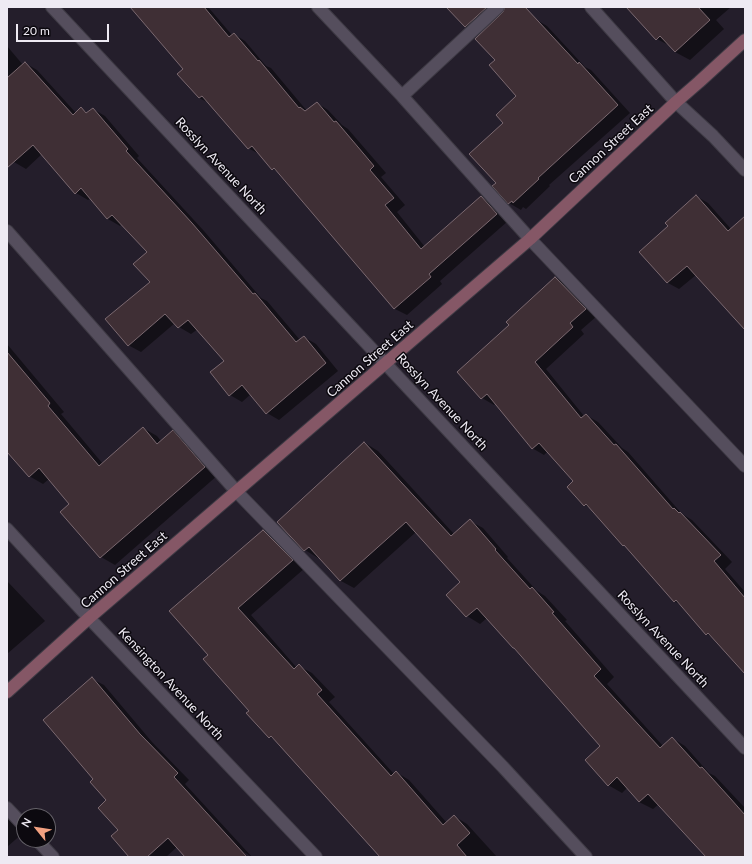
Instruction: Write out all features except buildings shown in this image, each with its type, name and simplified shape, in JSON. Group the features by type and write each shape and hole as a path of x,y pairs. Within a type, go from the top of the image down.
{"main road":[{"name":"Cannon Street East","path":"7,692 90,618 530,239 676,102 745,40"}],"street":[{"name":"Rosslyn Avenue North","path":"52,7 745,748"},
{"path":"318,7 402,96 530,239 745,466"},
{"path":"402,96 498,7"},
{"path":"590,7 676,102 713,136 745,170"},
{"path":"7,231 237,492 503,767 586,857"},
{"name":"Kensington Avenue North","path":"7,529 316,857"},
{"path":"7,808 16,818"},
{"path":"45,848 53,857"}]}
